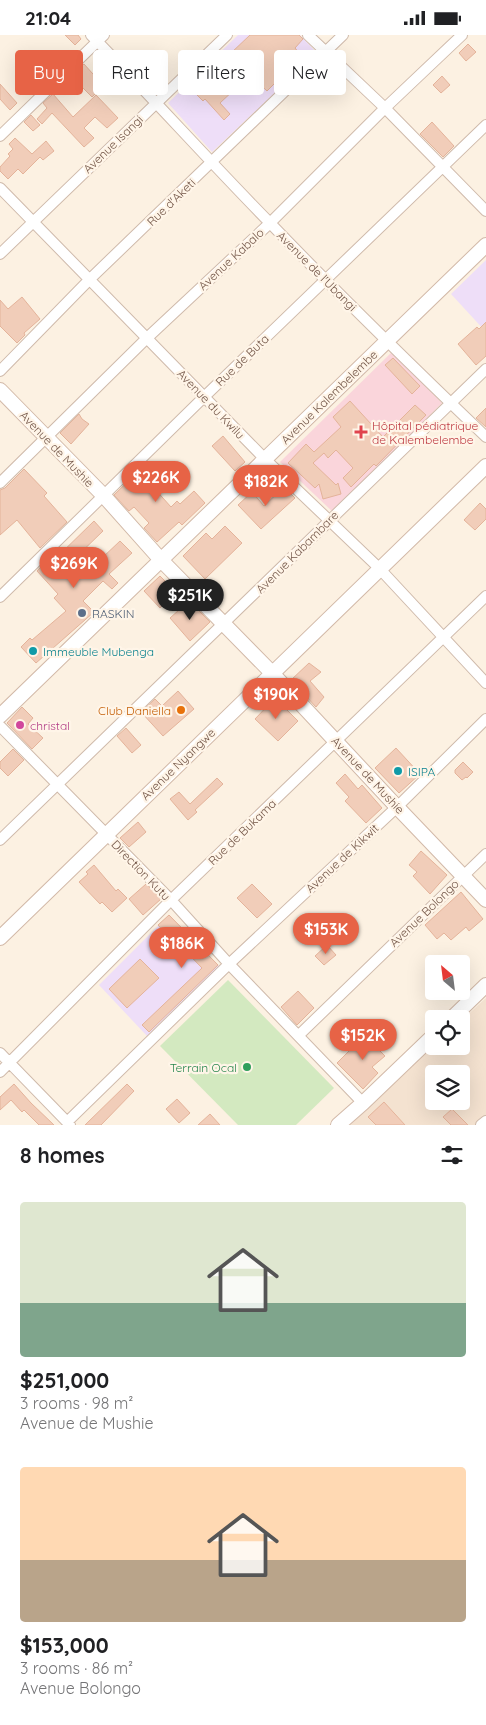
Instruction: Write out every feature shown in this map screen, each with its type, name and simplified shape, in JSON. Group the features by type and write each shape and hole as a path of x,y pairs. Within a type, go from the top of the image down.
{"street":[{"name":"Avenue Isangi","path":"0,253 227,35"},
{"path":"308,35 323,50"},
{"name":"Rue d'Aketi","path":"329,50 344,35"},
{"name":"Avenue Kabalo","path":"0,483 147,338 270,223 385,107 462,35"},
{"name":"Avenue de l'Ubangi","path":"97,37 270,223 486,437"},
{"path":"0,135 97,37"},
{"path":"346,71 385,107 486,211"},
{"name":"Rue d'Aketi","path":"0,371 90,279 282,95"},
{"name":"Rue de Buta","path":"0,597 486,125"},
{"name":"Avenue du Kwilu","path":"0,188 265,459 380,569 486,683"},
{"name":"Avenue Kalembelembe","path":"0,716 486,245"},
{"name":"Avenue Kabambare","path":"0,840 486,369"},
{"name":"Avenue de Mushie","path":"0,390 104,496 161,560 272,673 486,900"},
{"name":"Avenue Nyangwe","path":"0,938 486,467"},
{"name":"Rue de Bukama","path":"0,1072 171,901 486,595"},
{"name":"Avenue de Kikwit","path":"68,1124 229,964 397,807 486,719"},
{"name":"Direction Kutu","path":"0,726 171,901 363,1103"},
{"name":"Avenue Bolongo","path":"298,1035 486,853"},
{"path":"460,1010 486,985"},
{"path":"338,1125 425,1044"},
{"path":"0,1053 68,1124"},
{"path":"482,1125 486,1121"}],"shaded area":[{"path":"238,35 300,35 314,50 274,50 274,94 212,152 168,103 178,93 178,95 264,95 264,50 223,50"},
{"path":"486,260 486,332 451,294"},
{"name":"Hôpital pédiatrique de Kalembelembe","path":"392,352 442,403 333,512 280,462"},
{"path":"169,915 219,966 147,1036 99,985"},
{"path":"486,998 486,1125 350,1125 425,1054 470,1055 470,1013"}],"green space":[{"name":"Terrain Ocal","path":"228,980 334,1088 296,1125 238,1125 160,1046"}],"building":[{"path":"65,35 78,35 81,39 75,45"},
{"path":"250,35 299,35 303,39 295,48 297,50 274,50 274,84 267,91 264,88 264,50 234,50"},
{"path":"468,44 476,52 466,61 459,53"},
{"path":"83,65 93,74 94,95 92,97 83,88"},
{"path":"442,76 450,85 441,93 433,85"},
{"path":"0,84 17,103 10,110 0,99"},
{"path":"54,95 73,117 96,95 118,118 107,128 95,117 84,128 94,138 84,147 52,113 42,124 37,119 47,108 43,103"},
{"path":"197,95 229,95 220,103 230,114 224,120 205,99 203,101"},
{"path":"31,115 40,125 33,131 24,122"},
{"path":"432,122 454,146 443,157 420,134"},
{"path":"15,138 32,154 46,141 54,151 43,160 40,157 23,174 18,169 8,179 0,171 0,167 10,156 8,154 13,149 9,144"},
{"path":"22,297 40,319 24,333 25,335 17,343 0,326 0,300 8,309"},
{"path":"486,322 486,356 476,365 458,344 477,327 479,329"},
{"path":"393,358 420,386 412,394 385,365"},
{"path":"350,401 383,437 415,405 426,415 376,466 374,464 351,487 343,478 353,468 336,450 328,458 324,453 313,463 336,485 338,483 341,494 323,499 319,484 315,488 288,463 306,444 314,452 341,427 333,417"},
{"path":"486,408 486,427 476,418"},
{"path":"79,414 89,424 71,444 60,433"},
{"path":"223,436 245,462 235,471 212,446"},
{"path":"147,463 162,481 154,488 171,507 177,501 180,504 194,491 205,503 182,525 179,522 157,542 144,528 149,523 134,507 129,511 114,495"},
{"path":"24,469 47,493 44,496 67,522 40,548 17,520 0,535 0,490 5,488"},
{"path":"284,487 295,498 261,529 238,505 252,492 264,506"},
{"path":"480,503 486,509 486,519 475,530 464,520"},
{"path":"94,521 103,531 71,562 84,575 120,541 132,553 109,574 118,583 112,589 103,581 83,601 94,612 36,663 21,647 66,611 54,598 58,594 37,571 49,558 52,562"},
{"path":"225,526 242,543 205,579 183,556 206,533 212,539"},
{"path":"160,576 176,592 160,608 144,591"},
{"path":"189,601 210,622 190,641 170,618"},
{"path":"309,663 321,672 310,681 324,697 316,707 291,680"},
{"path":"178,691 194,709 163,736 141,712 155,699 162,706"},
{"path":"275,698 298,721 278,741 255,719"},
{"path":"22,707 33,718 28,724 43,738 32,749 7,723"},
{"path":"126,728 141,745 132,753 117,736"},
{"name":"ISIPA","path":"396,748 420,774 399,793 375,768"},
{"path":"13,749 24,760 8,776 0,768 0,762"},
{"path":"463,762 473,772 462,780 455,773 455,770"},
{"path":"345,774 358,789 362,785 382,808 366,823 345,801 349,797 336,783"},
{"path":"217,778 223,784 195,810 197,812 188,820 170,799 179,792 190,804"},
{"path":"138,822 146,832 129,847 120,838"},
{"path":"421,851 447,875 430,894 413,876 417,872 409,865"},
{"path":"94,865 116,891 118,889 127,898 112,912 102,902 100,904 79,882"},
{"path":"146,884 161,899 143,915 129,899"},
{"path":"252,884 272,904 257,918 237,898"},
{"path":"461,892 483,919 469,931 466,927 451,940 444,933 437,939 425,925"},
{"path":"169,915 218,965 149,1032 142,1025 202,968 173,938 171,940 158,925"},
{"path":"327,945 336,955 324,965 315,956"},
{"path":"140,959 159,978 127,1008 109,989"},
{"path":"298,991 314,1008 297,1025 281,1007"},
{"path":"370,1034 383,1049 380,1051 385,1056 372,1067 378,1073 363,1089 337,1063"},
{"path":"14,1084 54,1125 39,1125 24,1110 22,1112 11,1100 0,1110 0,1097"},
{"path":"127,1084 134,1091 101,1125 85,1125"},
{"path":"177,1099 190,1113 179,1123 166,1109"},
{"path":"384,1102 405,1125 376,1125 368,1117"},
{"path":"453,1110 468,1125 451,1125 443,1117"},
{"path":"210,1114 220,1125 198,1125"}],"place":[{"name":"Hôpital pédiatrique de Kalembelembe","path":"361,432"},
{"name":"RASKIN","path":"82,613"},
{"name":"Immeuble Mubenga","path":"33,651"},
{"name":"Club Daniella","path":"181,710"},
{"name":"christal","path":"20,725"},
{"name":"ISIPA","path":"398,771"},
{"name":"Terrain Ocal","path":"247,1067"}]}
